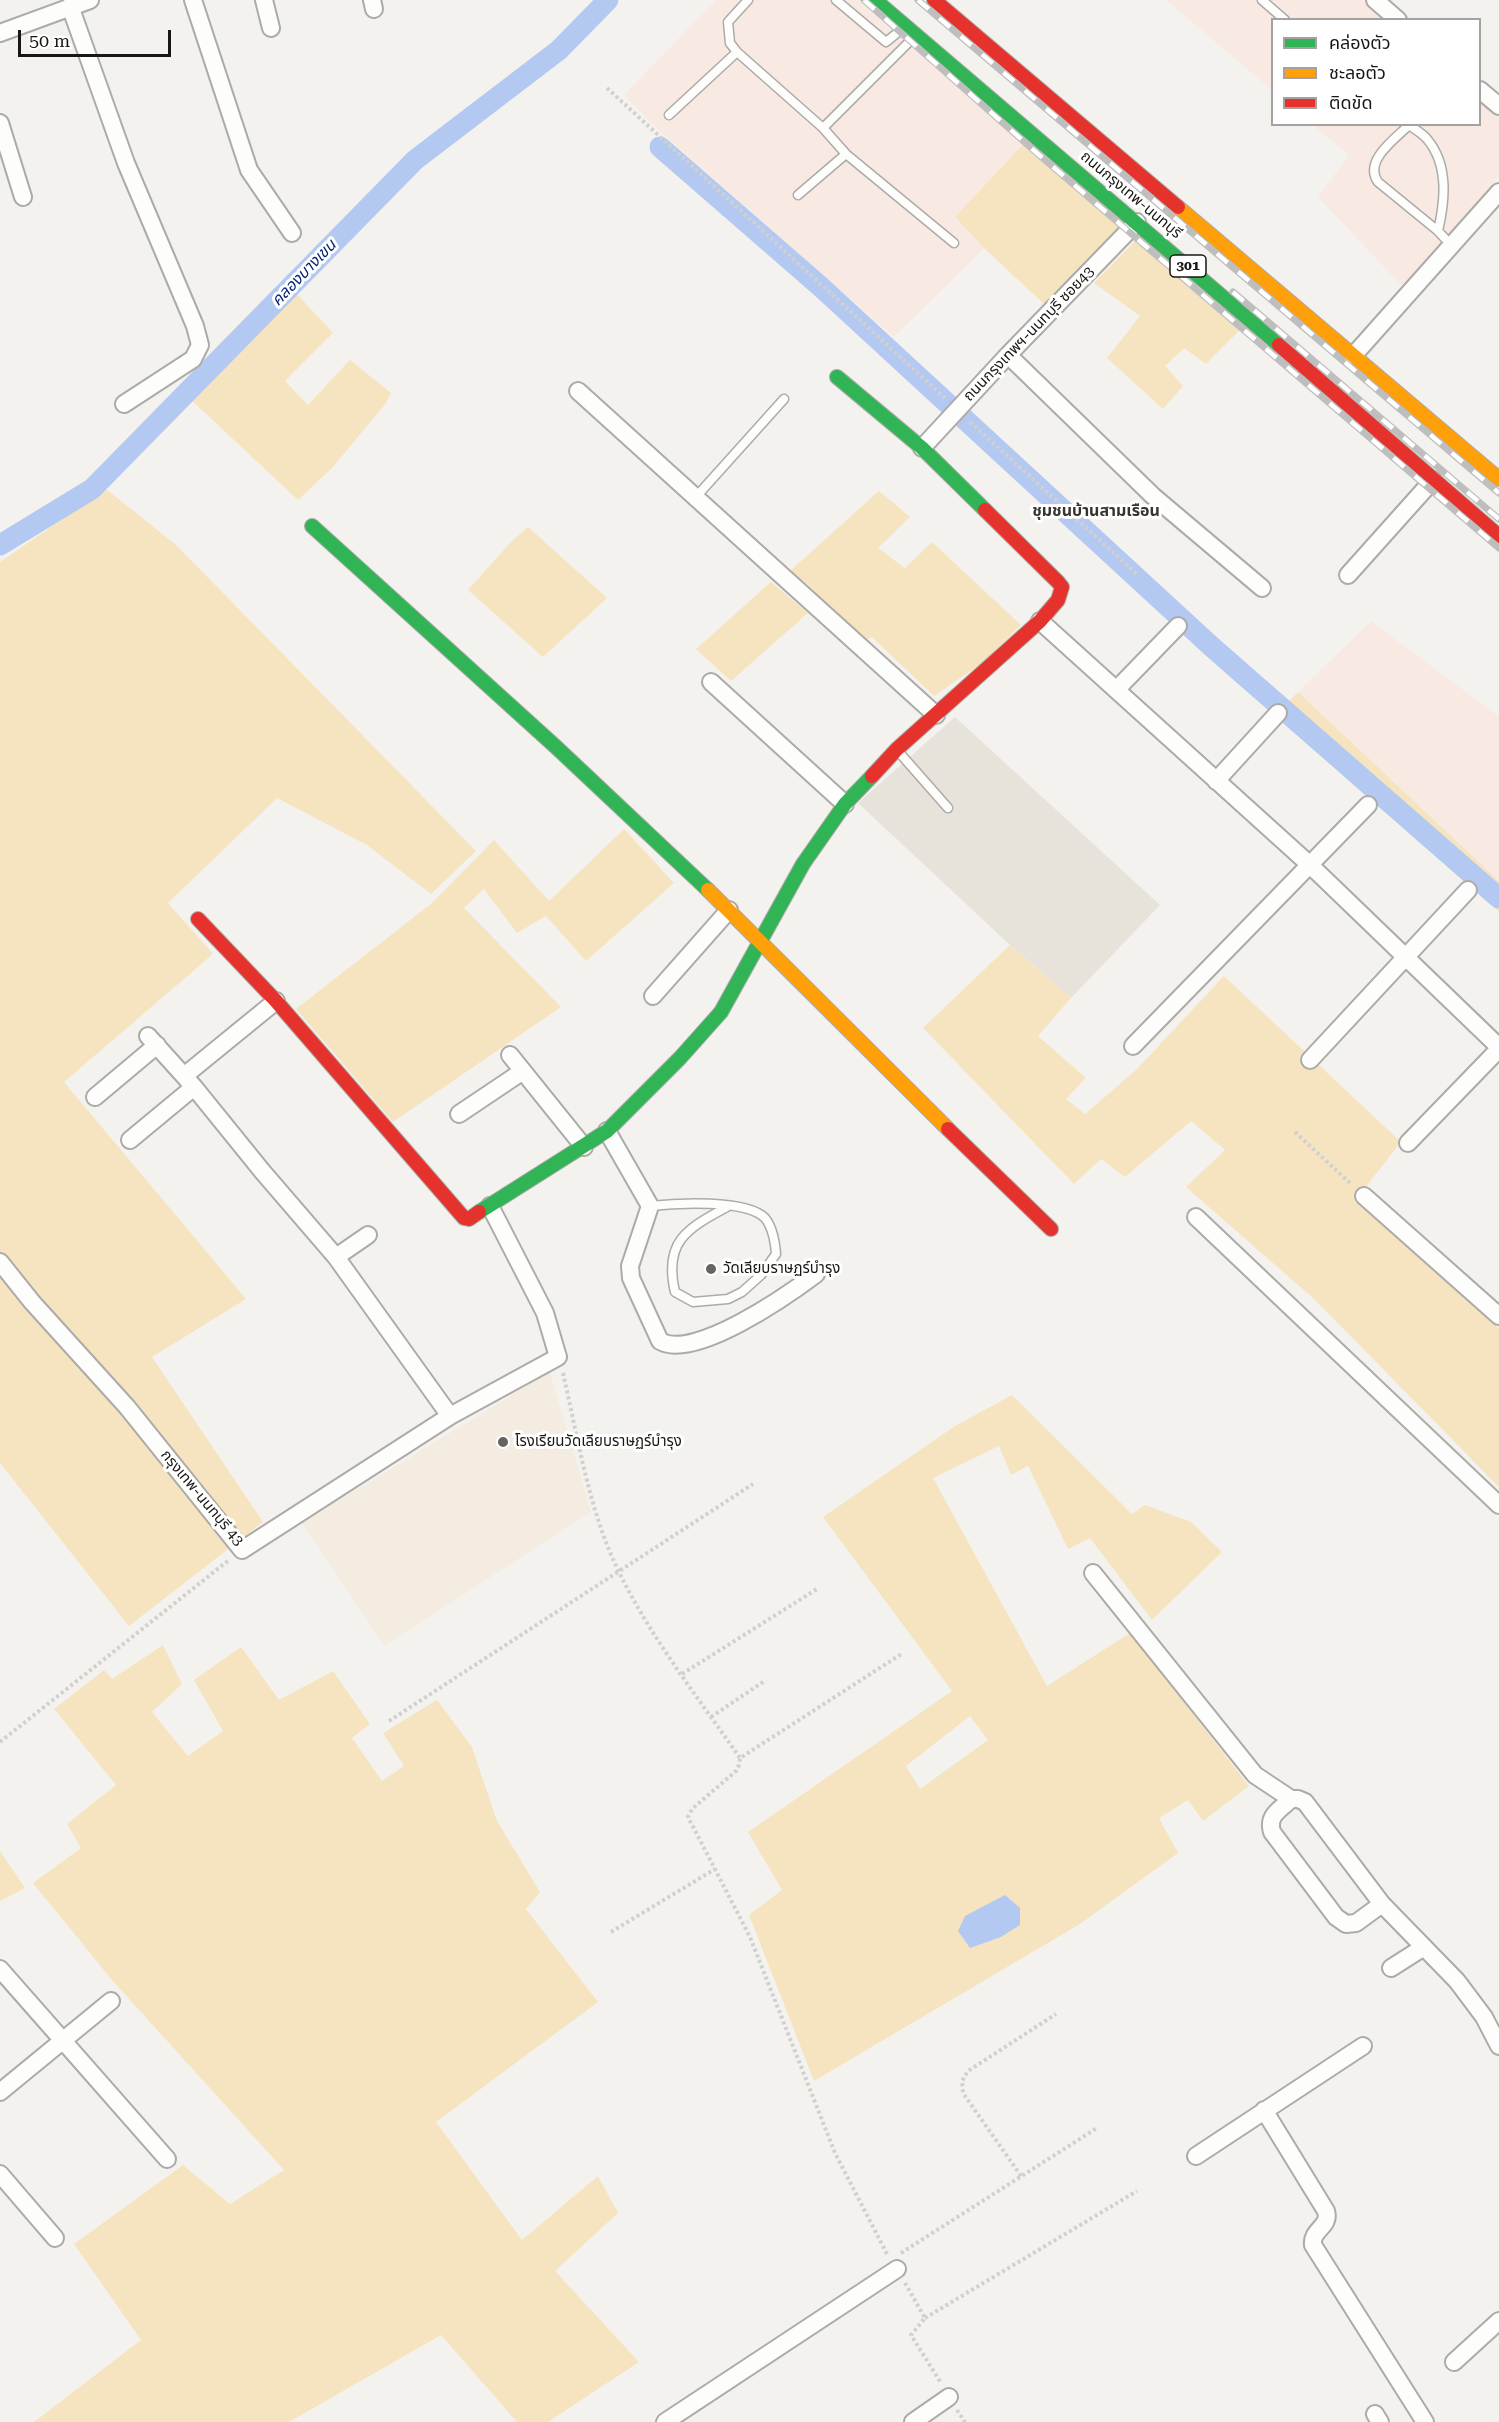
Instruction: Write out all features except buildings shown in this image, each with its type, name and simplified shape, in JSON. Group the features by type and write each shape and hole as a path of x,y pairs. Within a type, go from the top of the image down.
{"street":[{"path":"0,33 90,0"},
{"path":"194,0 249,170 292,233"},
{"path":"264,0 271,28"},
{"name":"ถนนกรุงเทพ-นนทบุรี","path":"874,0 1343,393 1433,480 1499,536"},
{"name":"ถนนกรุงเทพ-นนทบุรี","path":"934,0 1353,356 1363,371 1499,479"},
{"path":"1375,0 1396,18"},
{"path":"70,6 126,162 195,326 200,345 193,359 124,404"},
{"path":"1481,92 1499,106"},
{"path":"0,123 23,197"},
{"path":"1353,356 1499,192"},
{"name":"ถนนกรุงเทพฯ-นนทบุรี ซอย43","path":"922,448 1137,222"},
{"path":"1008,355 1153,496 1262,588"},
{"path":"198,919 276,1001 462,1217 469,1219 607,1131 680,1058 721,1012 803,864 845,804 897,749 1040,621 1056,603 1062,591 1062,587 922,448 837,377"},
{"path":"578,391 936,715"},
{"path":"1348,575 1433,480"},
{"path":"312,526 556,747 729,910 1051,1229"},
{"path":"1040,621 1310,866 1499,1048 1408,1143"},
{"path":"1116,690 1178,626"},
{"path":"711,682 845,804"},
{"path":"1216,781 1278,713"},
{"path":"1134,1046 1368,805"},
{"path":"1310,1060 1468,890"},
{"path":"653,996 729,910"},
{"path":"130,1140 189,1081 276,1001"},
{"path":"94,1097 152,1040 336,1257 450,1416"},
{"path":"510,1055 584,1147"},
{"path":"459,1114 523,1071"},
{"path":"607,1131 650,1206 630,1266 631,1278 660,1341 676,1347 749,1320 816,1274"},
{"path":"1364,1196 1499,1316"},
{"path":"490,1206 545,1312 558,1357"},
{"path":"1196,1217 1499,1505"},
{"path":"336,1257 368,1235"},
{"name":"กรุงเทพ-นนทบุรี 43","path":"0,1262 32,1302 127,1407 242,1550 450,1416 558,1357"},
{"path":"1093,1573 1256,1775 1291,1799 1305,1802 1382,1904 1457,1980 1484,2017 1499,2046"},
{"path":"1291,1799 1271,1817 1269,1822 1272,1832 1336,1917 1346,1924 1356,1923 1382,1904"},
{"path":"1391,1968 1424,1947"},
{"path":"0,1969 167,2159"},
{"path":"0,2091 111,2001"},
{"path":"1484,2017 1499,2029"},
{"path":"1196,2156 1363,2046"},
{"path":"1264,2110 1326,2211 1328,2217 1325,2224 1312,2239 1314,2246 1425,2422"},
{"path":"0,2174 55,2238"},
{"path":"675,2419 893,2264"},
{"path":"1454,2362 1499,2321"},
{"path":"913,2422 950,2397"}],"lane":[{"path":"748,0 728,22 730,43 737,52 823,128 846,154 954,243"},
{"path":"836,0 885,42 904,26"},
{"path":"1262,0 1283,18"},
{"path":"823,128 916,36"},
{"path":"669,115 737,52"},
{"path":"1407,126 1377,158 1373,170 1374,176 1451,245"},
{"path":"1411,126 1427,139 1438,160 1444,183 1443,206 1438,231"},
{"path":"798,195 846,154"},
{"path":"695,498 784,399"},
{"path":"897,749 948,808"},
{"path":"650,1206 693,1202 753,1210 764,1218 775,1240 776,1254 760,1275 742,1292 728,1299 693,1302 675,1292 672,1278 673,1256 677,1245 691,1226 727,1207"}],"path":[{"path":"607,88 1138,575"},
{"path":"1295,1132 1364,1196"},
{"path":"558,1357 590,1488 607,1545 628,1589 682,1674 740,1758 736,1771 692,1809 688,1817 750,1937 835,2153 893,2264 925,2318"},
{"path":"389,1721 753,1484"},
{"path":"0,1742 242,1550"},
{"path":"682,1674 817,1589"},
{"path":"740,1758 903,1653"},
{"path":"711,1717 766,1680"},
{"path":"611,1932 715,1869"},
{"path":"1022,2176 963,2093 962,2081 968,2071 1056,2014"},
{"path":"893,2264 1097,2128"},
{"path":"965,2422 911,2335 925,2318 1137,2191"}],"shaded area":[{"path":"716,0 860,0 1028,139 955,217 984,248 894,337 657,129 624,95"},
{"path":"1166,0 1366,0 1387,18 1271,18 1271,89"},
{"path":"1481,101 1499,117 1499,176 1404,288 1318,197 1349,155 1314,126 1481,126"},
{"path":"1028,139 1127,224 1044,304 984,248 955,217"},
{"path":"1142,234 1244,326 1206,364 1184,348 1165,366 1183,386 1163,409 1107,358 1140,316 1094,283"},
{"path":"295,292 333,333 285,381 308,405 350,360 391,393 386,403 332,468 298,500 188,397"},
{"path":"106,489 176,545 476,851 431,894 367,845 277,798 168,903 213,954 64,1082 246,1299 152,1357 263,1522 129,1626 0,1463 0,562"},
{"path":"879,491 910,517 878,548 905,568 932,542 1021,625 982,663 934,696 872,637 863,641 806,583 790,571"},
{"path":"528,527 607,598 543,657 468,590 511,542"},
{"path":"771,582 808,613 731,681 696,649"},
{"path":"1371,621 1497,715 1499,713 1499,881 1298,692"},
{"path":"1298,692 1499,881 1499,912 1287,725 1288,702"},
{"path":"955,717 1160,905 1071,998 1010,945 858,803"},
{"path":"624,829 674,883 586,961 546,916 517,933 484,889 464,908 561,1007 393,1122 296,1009 432,903 494,840 549,901"},
{"path":"1010,945 1071,998 1038,1036 1086,1078 1066,1099 1085,1114 1136,1070 1224,976 1401,1142 1357,1198 1499,1328 1499,1487 1314,1299 1186,1187 1225,1150 1191,1121 1125,1177 1101,1159 1074,1184 923,1028"},
{"name":"โรงเรียนวัดเลียบราษฏร์บำรุง","path":"550,1372 591,1512 384,1646 302,1523"},
{"path":"1012,1395 1132,1514 1145,1505 1191,1522 1222,1552 1152,1620 1090,1538 1068,1549 1028,1466 1011,1475 999,1446 933,1478 1047,1686 1130,1633 1249,1786 1203,1821 1188,1800 1159,1818 1178,1853 1080,1924 814,2081 749,1915 782,1890 748,1832 952,1691 823,1517 955,1426","holes":["970,1716 988,1740 920,1789 906,1766"]},
{"path":"163,1645 182,1684 152,1712 188,1756 223,1731 194,1680 241,1647 279,1700 333,1671 370,1724 352,1738 382,1781 404,1766 383,1733 437,1700 472,1747 497,1821 540,1892 526,1909 598,2002 436,2122 522,2240 598,2176 618,2213 555,2271 639,2362 548,2422 517,2422 441,2335 289,2422 34,2422 141,2340 74,2244 183,2165 230,2204 284,2170 112,1980 33,1883 81,1848 67,1824 116,1785 54,1709 104,1670 112,1679"},
{"path":"0,1851 25,1888 0,1901"}],"water":[{"path":"1005,1895 1020,1908 1020,1925 1001,1937 970,1948 958,1931 965,1916"}],"waterway":[{"name":"คลองบางเขน","path":"0,545 92,489 415,160 559,50 608,0"},
{"path":"660,147 821,287 1212,647 1499,898"}],"railway":[{"path":"864,0 1038,154 1499,548"},
{"path":"918,0 1499,493"},
{"path":"1233,292 1499,519"}],"traffic: fast":[{"path":"875,0 1279,345"},
{"path":"837,377 922,448 985,510"},
{"path":"312,526 556,747 708,890"},
{"path":"479,1212 607,1131 680,1058 721,1012 803,864 845,804 872,776"}],"traffic: slow":[{"path":"1178,207 1499,479"},
{"path":"708,890 948,1129"}],"traffic: jam":[{"path":"934,0 1178,207"},
{"path":"1279,345 1499,536"},
{"path":"872,776 897,749 1040,621 1058,600 1062,587 1058,582 985,510"},
{"path":"198,919 276,1001 464,1218 469,1219 479,1212"},
{"path":"948,1129 1051,1229"}],"place":[{"name":"วัดเลียบราษฏร์บำรุง","path":"711,1269"},
{"name":"โรงเรียนวัดเลียบราษฏร์บำรุง","path":"503,1442"}],"district":[{"name":"ชุมชนบ้านสามเรือน","path":"1096,511"}]}
